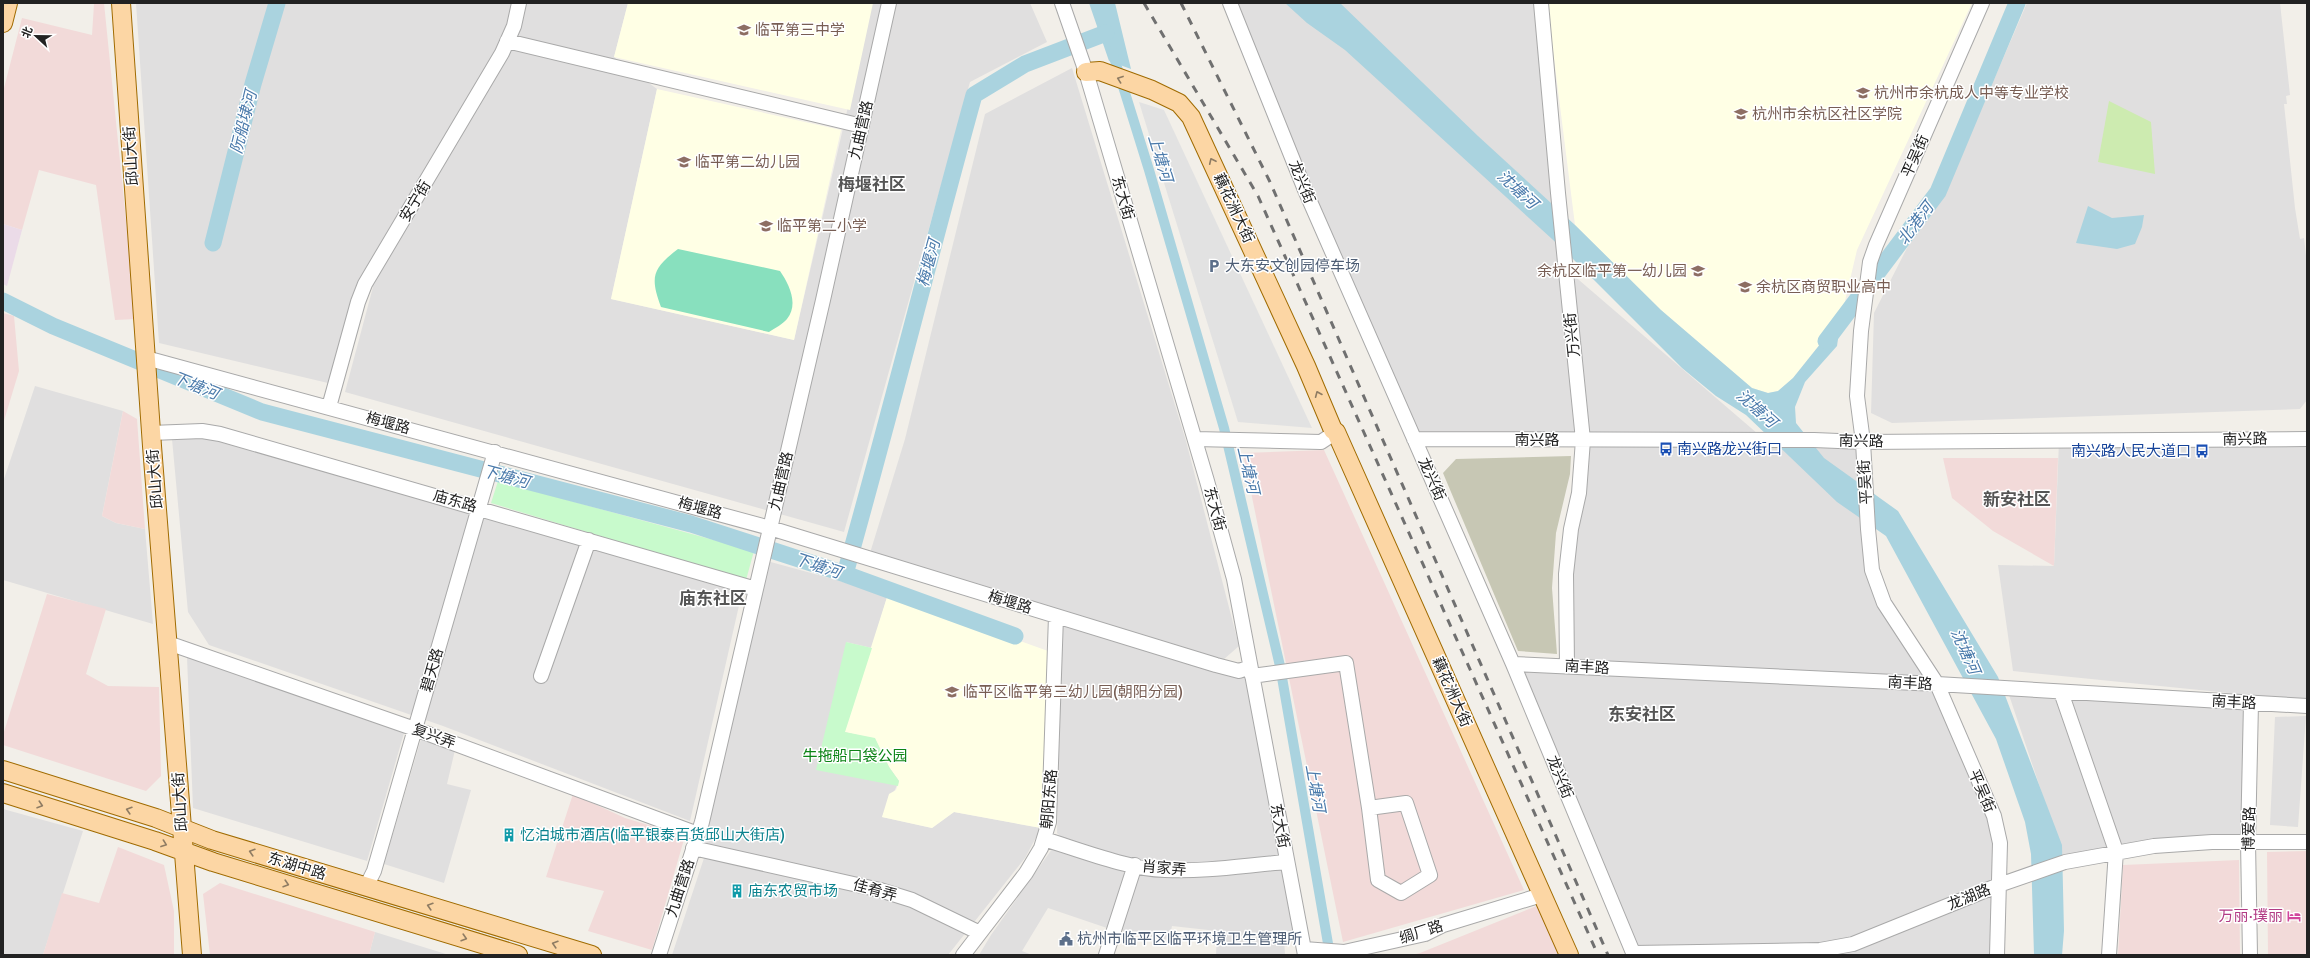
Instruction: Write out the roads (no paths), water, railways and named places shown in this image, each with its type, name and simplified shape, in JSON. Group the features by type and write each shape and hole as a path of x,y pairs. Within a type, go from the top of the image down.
{"main road":[{"path":"3,23 8,3"},
{"name":"邱山大街","path":"120,3 151,433 183,828 183,860 192,955"},
{"name":"藕花洲大街","path":"1090,72 1141,86 1179,103 1191,117 1306,366 1561,955"},
{"name":"藕花洲大街","path":"1334,432 1569,955"},
{"name":"东湖中路","path":"3,770 156,818 212,840 592,955"},
{"name":"东湖中路","path":"3,793 183,860 213,862 518,955"}],"street":[{"name":"安宁街","path":"329,407 358,302 365,284 507,42 514,26 519,3"},
{"name":"九曲营路","path":"659,955 698,834 770,528 889,3"},
{"name":"龙兴街","path":"1230,3 1305,190 1513,664 1633,954"},
{"name":"万兴街","path":"1541,3 1565,268 1583,440 1579,493 1571,529 1566,574 1567,666"},
{"name":"平吴街","path":"1982,3 1876,246 1870,272 1862,323 1857,396 1863,442 1872,570 1884,602 1937,684 1994,816 2000,843 1997,955"},
{"name":"东大街","path":"1063,6 1090,72 1234,579 1254,673 1304,952"},
{"path":"507,42 862,126"},
{"name":"梅堰路","path":"146,358 770,528 1216,665 1254,673 1302,669 1346,663 1369,808"},
{"name":"庙东路","path":"151,433 202,431 220,434 480,504 589,540 756,586"},
{"path":"1195,439 1321,442 1334,432"},
{"name":"南兴路","path":"1414,439 1814,440 1863,442 2307,438"},
{"name":"碧天路","path":"366,887 374,871 495,452"},
{"path":"541,676 589,540"},
{"name":"朝阳东路","path":"963,955 1026,873 1041,848 1049,822 1056,616"},
{"name":"复兴弄","path":"168,643 415,729 698,834"},
{"name":"南丰路","path":"1513,664 1937,684 2307,706"},
{"path":"2061,692 2116,851 2109,955"},
{"name":"博爱路","path":"2250,955 2248,842 2251,703"},
{"path":"1406,803 1430,875 1401,893 1378,880 1369,808 1406,803"},
{"name":"肖家弄","path":"1044,839 1135,865 1164,870 1195,870 1287,862"},
{"name":"龙湖路","path":"1633,954 1820,950 1852,944 1999,885 2066,862 2116,851 2154,846 2248,842 2307,842"},
{"name":"佳肴弄","path":"693,848 880,890 912,900 980,933"},
{"path":"1106,955 1135,865"},
{"name":"绸厂路","path":"1304,952 1344,952 1425,934 1443,925 1535,897"}],"water":[{"path":"1089,3 1115,3 1131,69 1109,61"},
{"name":"沈塘河","path":"1285,3 1340,3 1478,136 1575,225 1661,310 1752,388 1768,393 1778,391 1793,378 1841,318 1837,346 1805,382 1795,407 1796,423 1824,458 1898,511 1998,677 2062,845 2064,931 2062,955 2034,955 2031,854 2025,822 1996,739 1886,536 1837,502 1746,415 1716,396 1682,368 1563,249 1345,50 1307,23"},
{"path":"2088,206 2112,218 2144,215 2142,227 2135,244 2117,249 2076,243"}],"waterway":[{"name":"阮船埭河","path":"213,243 253,84 277,3"},
{"name":"北港河","path":"1826,341 1938,192 2017,3"},
{"name":"梅堰河","path":"845,574 974,95 1025,64 1106,33"},
{"name":"上塘河","path":"1112,51 1149,170 1224,428 1280,666 1330,955"},
{"name":"下塘河","path":"3,301 53,326 262,412 691,524 845,574 1015,636"}],"railway":[{"path":"1144,3 1258,196 1598,955"},
{"path":"1181,3 1270,182 1608,955"}],"place":[{"name":"临平第三中学","path":"744,30"},
{"name":"杭州市余杭成人中等专业学校","path":"1863,93"},
{"name":"杭州市余杭区社区学院","path":"1741,114"},
{"name":"临平第二幼儿园","path":"684,162"},
{"name":"临平第二小学","path":"766,226"},
{"name":"大东安文创园停车场","path":"1214,266"},
{"name":"余杭区临平第一幼儿园","path":"1698,271"},
{"name":"余杭区商贸职业高中","path":"1745,287"},
{"name":"南兴路龙兴街口","path":"1666,449"},
{"name":"南兴路人民大道口","path":"2202,451"},
{"name":"临平区临平第三幼儿园(朝阳分园)","path":"952,692"},
{"name":"忆泊城市酒店(临平银泰百货邱山大街店)","path":"509,835"},
{"name":"庙东农贸市场","path":"737,891"},
{"name":"万丽·璞丽","path":"2294,916"},
{"name":"杭州市临平区临平环境卫生管理所","path":"1066,939"}],"district":[{"name":"梅堰社区","path":"872,184"},
{"name":"新安社区","path":"2017,499"},
{"name":"庙东社区","path":"713,598"},
{"name":"东安社区","path":"1642,714"}],"park label":[{"name":"牛拖船口袋公园","path":"855,756"}]}
